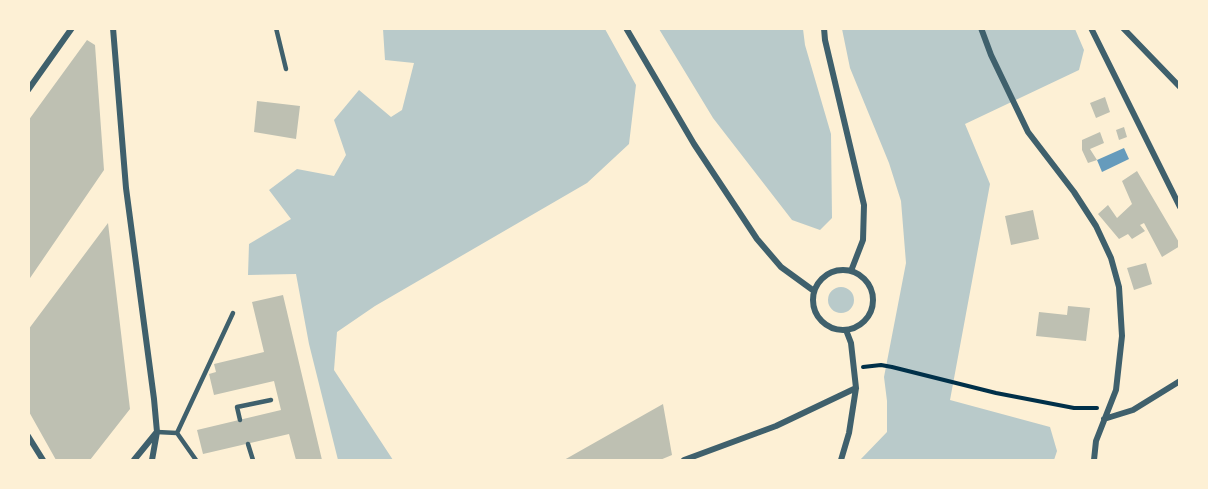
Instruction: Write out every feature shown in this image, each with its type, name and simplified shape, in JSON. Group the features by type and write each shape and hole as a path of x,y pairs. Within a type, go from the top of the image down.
{"street":[{"path":"28,90 72,28"},
{"path":"113,28 126,188 157,432 152,460"},
{"path":"626,28 694,144 757,239 781,267 814,291"},
{"path":"824,28 864,205 863,240 851,271"},
{"path":"981,28 991,55 1028,132 1074,192 1096,226 1111,258 1119,287 1122,336 1116,390 1096,441 1094,460"},
{"path":"1091,28 1179,207"},
{"path":"1123,28 1179,87"},
{"path":"842,269 851,271 868,282 873,302 870,312 856,327 846,330 826,326 814,310 812,301 814,291 824,276 832,271 842,269"},
{"path":"841,460 849,433 856,388 853,353 846,330"},
{"path":"1104,419 1133,410 1179,381"},
{"path":"684,460 776,426 856,388"},
{"path":"134,460 157,432"},
{"path":"28,436 43,460"}],"lane":[{"path":"276,28 286,69"},
{"path":"177,433 233,313"},
{"path":"240,420 237,407 271,400"},
{"path":"157,432 177,433"},
{"path":"177,433 196,460"},
{"path":"248,444 253,460"}],"path":[{"path":"855,368 881,365 996,393 1074,408 1110,408"}],"shaded area":[{"path":"383,29 605,29 636,85 629,144 587,183 375,306 337,332 334,370 393,460 338,460 309,344 296,274 248,275 249,244 291,219 269,190 297,169 334,176 346,155 334,120 359,90 391,117 402,110 414,63 385,60"},
{"path":"659,29 803,29 805,45 831,134 832,218 820,230 792,220 713,118"},
{"path":"842,29 1075,29 1084,50 1079,70 965,124 990,184 950,400 1050,427 1057,451 1054,460 860,460 887,432 884,377 906,263 901,201 889,163 850,68"},
{"path":"841,287 850,291 854,300 850,309 841,313 832,309 828,300 832,291"}],"water":[{"path":"1124,148 1129,159 1102,172 1097,160"}],"building":[{"path":"87,40 95,45 104,170 28,281 28,121"},
{"path":"1105,97 1110,112 1096,118 1090,103"},
{"path":"257,101 300,106 296,139 254,132"},
{"path":"1124,127 1127,137 1119,140 1116,130"},
{"path":"1100,132 1104,143 1090,149 1097,160 1088,163 1082,150 1082,140"},
{"path":"1137,171 1180,244 1162,257 1144,223 1140,225 1145,231 1132,239 1128,234 1119,239 1098,214 1108,205 1117,218 1132,204 1122,181"},
{"path":"1033,210 1039,239 1011,245 1005,216"},
{"path":"108,223 130,409 90,460 56,460 28,410 28,330"},
{"path":"1146,263 1152,284 1134,290 1127,268"},
{"path":"283,295 322,460 296,460 289,434 203,454 197,430 281,410 274,381 214,395 209,374 216,372 214,364 264,352 252,302"},
{"path":"1068,306 1090,308 1086,341 1036,336 1039,312 1067,315"},
{"path":"663,404 672,455 660,460 564,460"}]}
